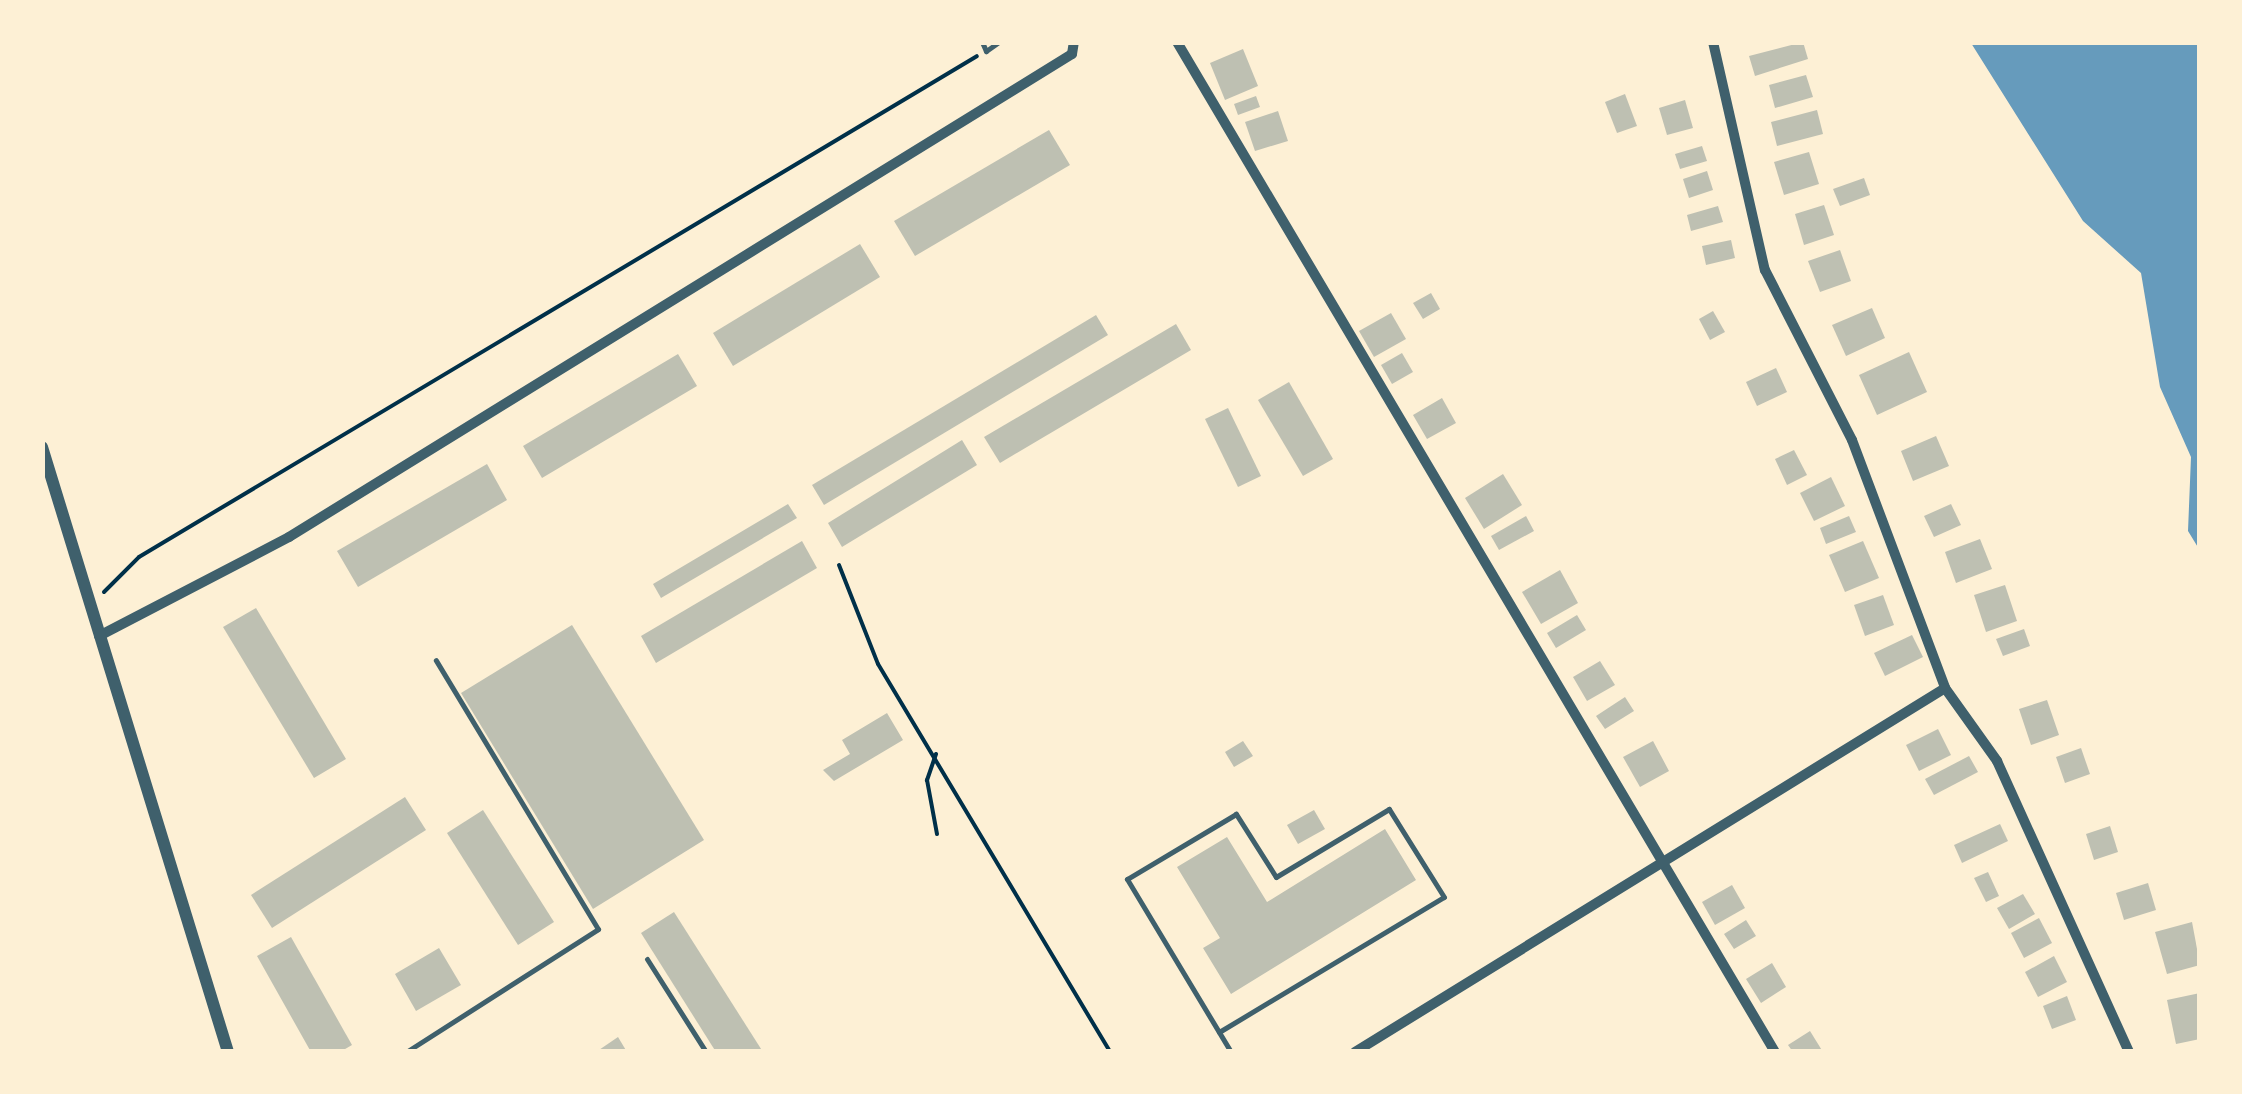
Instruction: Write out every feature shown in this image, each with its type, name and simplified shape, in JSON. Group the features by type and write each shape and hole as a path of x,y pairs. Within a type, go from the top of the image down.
{"street":[{"path":"99,636 289,537 1072,54 1074,42"},
{"path":"1177,42 1775,1052"},
{"path":"1713,42 1765,270 1852,440 1946,688 1998,761 2129,1052"},
{"path":"42,448 228,1052"},
{"path":"1355,1052 1946,688"}],"lane":[{"path":"982,42 986,51 999,42"},
{"path":"406,1052 598,929 436,660"},
{"path":"1219,1032 1444,897 1389,809 1276,877 1236,814 1126,879 1230,1052"},
{"path":"647,959 706,1052"}],"path":[{"path":"90,606 139,557 986,51"},
{"path":"840,565 878,664 936,754 1110,1052"},
{"path":"936,754 927,780 936,834"}],"water":[{"path":"1971,43 2199,43 2199,549 2188,531 2191,457 2160,387 2141,273 2083,221"}],"building":[{"path":"1803,42 1808,59 1755,76 1749,56"},
{"path":"1243,49 1258,86 1225,100 1210,63"},
{"path":"1806,75 1813,97 1775,108 1769,85"},
{"path":"1625,94 1637,126 1617,133 1605,102"},
{"path":"1256,96 1260,107 1238,115 1234,104"},
{"path":"1685,100 1693,128 1667,135 1659,108"},
{"path":"1817,110 1823,134 1777,146 1771,122"},
{"path":"1278,111 1288,141 1255,151 1245,122"},
{"path":"1049,130 1070,165 915,256 894,221"},
{"path":"1702,146 1707,161 1680,169 1675,154"},
{"path":"1809,152 1819,184 1784,195 1774,162"},
{"path":"1707,171 1713,190 1689,198 1683,179"},
{"path":"1864,178 1870,195 1840,206 1833,189"},
{"path":"1824,205 1834,235 1804,245 1795,214"},
{"path":"1718,206 1723,222 1691,231 1687,215"},
{"path":"1731,240 1735,258 1706,265 1702,246"},
{"path":"860,244 880,277 733,366 713,333"},
{"path":"1840,250 1851,281 1820,292 1808,261"},
{"path":"1431,293 1440,309 1423,319 1413,303"},
{"path":"1872,308 1885,338 1846,356 1832,325"},
{"path":"1713,311 1725,332 1710,340 1699,319"},
{"path":"1391,313 1406,339 1374,357 1359,331"},
{"path":"1096,315 1108,335 824,505 812,485"},
{"path":"1176,324 1191,350 1000,463 984,437"},
{"path":"1909,352 1927,392 1877,415 1859,375"},
{"path":"1402,353 1413,372 1392,384 1381,365"},
{"path":"678,354 697,386 542,478 523,446"},
{"path":"1776,368 1787,392 1757,406 1746,382"},
{"path":"1289,382 1333,459 1303,476 1258,400"},
{"path":"1442,398 1456,423 1427,439 1413,415"},
{"path":"1228,408 1261,476 1238,487 1205,419"},
{"path":"1936,436 1949,466 1913,481 1901,451"},
{"path":"962,440 977,465 842,547 828,523"},
{"path":"1794,450 1807,475 1787,485 1775,459"},
{"path":"487,464 507,500 358,587 337,551"},
{"path":"1503,474 1522,505 1484,529 1465,498"},
{"path":"1831,477 1845,506 1814,521 1800,493"},
{"path":"788,504 797,518 661,598 653,584"},
{"path":"1951,504 1961,525 1934,537 1924,516"},
{"path":"1526,516 1534,531 1499,550 1491,536"},
{"path":"1849,516 1856,532 1826,544 1820,528"},
{"path":"1980,539 1992,569 1956,583 1945,552"},
{"path":"802,541 817,568 656,663 641,636"},
{"path":"1863,541 1879,578 1845,592 1829,555"},
{"path":"1560,570 1578,603 1541,624 1522,592"},
{"path":"2005,585 2017,621 1986,632 1974,595"},
{"path":"1883,595 1894,625 1865,636 1854,605"},
{"path":"256,608 346,759 314,778 223,627"},
{"path":"1577,615 1586,630 1556,648 1547,633"},
{"path":"572,625 704,840 593,909 461,693"},
{"path":"2024,629 2030,646 2003,656 1996,639"},
{"path":"1912,635 1923,657 1885,676 1874,653"},
{"path":"1600,661 1615,685 1587,701 1573,677"},
{"path":"1625,697 1634,711 1605,729 1596,716"},
{"path":"2047,700 2059,735 2031,745 2019,709"},
{"path":"887,713 903,740 834,781 823,770 850,754 842,740"},
{"path":"1938,729 1951,755 1919,771 1906,745"},
{"path":"1243,741 1253,756 1234,767 1225,752"},
{"path":"1653,741 1669,771 1640,787 1623,757"},
{"path":"2081,748 2090,774 2065,783 2056,757"},
{"path":"1969,756 1978,772 1934,795 1925,779"},
{"path":"405,797 426,830 272,928 251,895"},
{"path":"483,810 554,922 518,945 447,833"},
{"path":"1314,810 1325,829 1298,844 1287,825"},
{"path":"2000,824 2008,841 1962,863 1954,845"},
{"path":"2110,826 2118,852 2094,860 2086,834"},
{"path":"1385,829 1416,880 1231,994 1203,948 1220,938 1177,867 1227,837 1267,902"},
{"path":"1988,872 1999,896 1986,902 1974,878"},
{"path":"2148,883 2156,910 2124,920 2116,893"},
{"path":"1732,885 1745,908 1715,925 1702,902"},
{"path":"2023,894 2035,914 2009,929 1997,908"},
{"path":"674,912 763,1052 716,1052 641,933"},
{"path":"2039,918 2052,943 2024,958 2011,933"},
{"path":"1746,920 1756,936 1734,949 1724,934"},
{"path":"2192,922 2200,965 2167,974 2155,932"},
{"path":"291,937 352,1045 340,1052 311,1052 257,956"},
{"path":"439,948 461,985 416,1011 395,974"},
{"path":"2054,956 2067,982 2038,997 2025,972"},
{"path":"1772,963 1786,987 1761,1003 1746,979"},
{"path":"2200,993 2200,1039 2176,1044 2167,1000"},
{"path":"2067,996 2076,1020 2052,1029 2043,1006"},
{"path":"1810,1031 1823,1052 1793,1052 1788,1045"},
{"path":"618,1037 627,1052 596,1052"}]}
